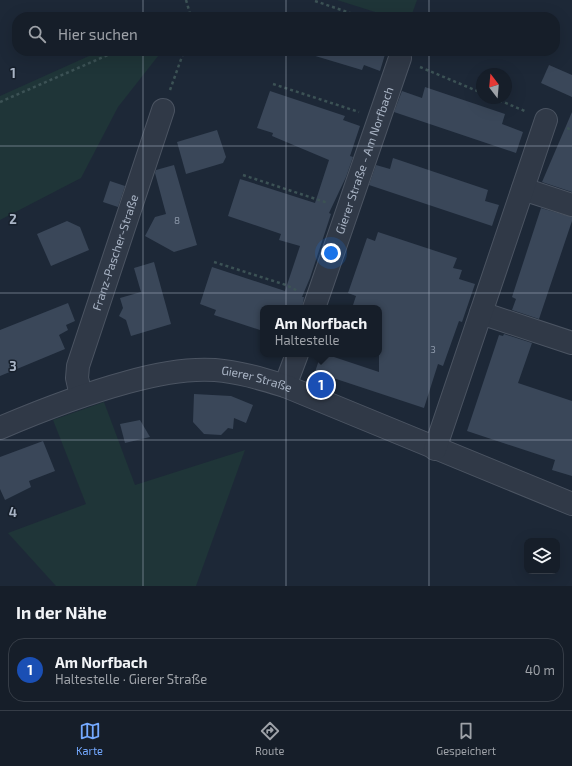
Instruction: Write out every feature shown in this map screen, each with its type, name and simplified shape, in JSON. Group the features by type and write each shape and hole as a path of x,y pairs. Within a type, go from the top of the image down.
{"street":[{"name":"Gierer Straße - Am Norfbach","path":"315,303 400,58"},
{"name":"Franz-Pascher-Straße","path":"81,396 77,378 78,366 166,101"},
{"path":"435,449 546,120"},
{"path":"523,189 572,205"},
{"path":"481,313 572,343"},
{"path":"285,386 296,357"},
{"name":"Gierer Straße","path":"0,428 81,396 160,374 197,370 221,370 252,375 285,386 435,449 572,504"}],"path":[{"path":"186,0 190,12"},
{"path":"314,1 347,12"},
{"path":"0,102 105,56"},
{"path":"166,101 182,56"},
{"path":"400,58 476,90"},
{"path":"273,84 379,119"},
{"path":"508,104 546,120"},
{"path":"243,175 347,209"},
{"path":"214,262 286,285 315,303"}],"green space":[{"path":"337,0 417,0 413,12 375,12"},
{"path":"89,56 158,56 118,107 81,178 0,220 0,96"},
{"path":"104,402 135,485 245,450 196,586 56,586 8,533 86,504 53,420"}],"building":[{"path":"315,56 384,56 380,71 364,65 362,70"},
{"path":"549,65 572,75 572,97 541,83"},
{"path":"425,87 505,114 502,124 523,132 516,153 394,112 402,91 422,98"},
{"path":"270,91 345,116 343,120 360,126 350,156 353,157 346,177 329,213 331,214 310,278 302,297 304,297 303,305 260,305 260,330 214,315 216,310 200,304 212,267 285,291 300,246 279,240 281,234 228,216 240,179 315,203 329,160 272,136 273,133 257,128"},
{"path":"572,112 572,192 542,182"},
{"path":"217,130 226,157 223,163 186,174 177,142"},
{"path":"393,158 488,190 485,201 499,205 492,226 369,185 376,165 390,169"},
{"path":"174,165 197,245 174,252 145,236 155,217 166,214 155,173 156,170"},
{"path":"110,181 125,186 118,207 103,202"},
{"path":"541,208 572,217 572,221 539,319 512,310 516,299 512,297"},
{"path":"67,221 80,227 89,250 51,266 37,234"},
{"path":"378,232 457,258 453,268 462,270 459,279 475,284 462,322 459,321 443,366 438,364 424,408 315,372 320,357 334,357 379,372 379,357 382,357 382,305 353,305 356,296 348,293 367,238 375,241"},
{"path":"154,262 171,324 131,336 126,320 119,316 123,308 120,298 141,292 134,268"},
{"path":"68,303 75,321 66,325 68,330 59,335 65,349 0,376 0,330"},
{"path":"504,334 532,343 518,383 572,401 572,476 552,470 555,460 467,431 499,335 503,336"},
{"path":"194,394 231,396 253,405 246,423 234,418 233,429 228,428 221,435 204,434 193,422"},
{"path":"140,420 150,437 125,443 120,424"},
{"path":"43,441 55,471 29,481 31,487 5,500 0,489 0,457"}],"place":[{"name":"Am Norfbach","path":"321,385"}]}
